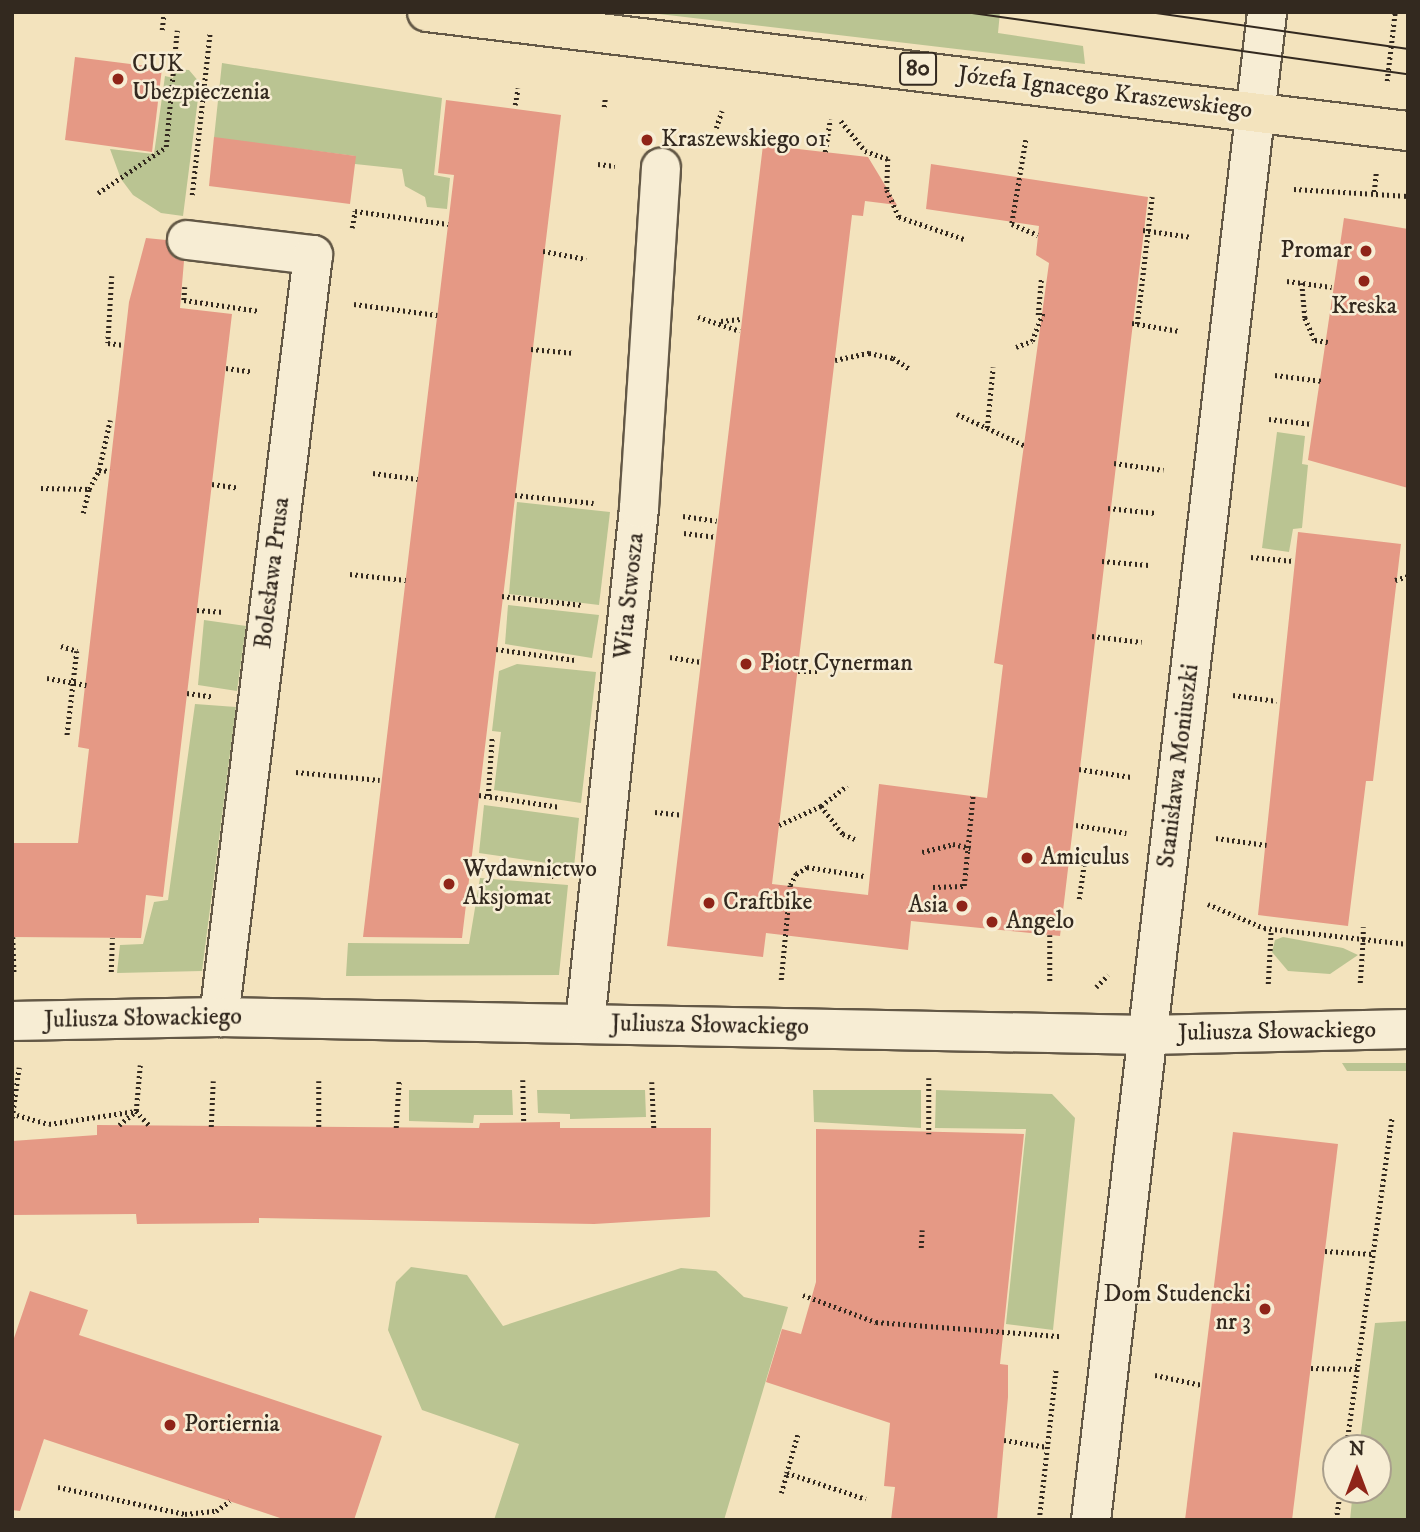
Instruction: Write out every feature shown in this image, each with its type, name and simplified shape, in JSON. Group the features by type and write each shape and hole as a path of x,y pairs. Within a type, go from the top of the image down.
{"main road":[{"name":"Józefa Ignacego Kraszewskiego","path":"427,12 1408,131"}],"street":[{"name":"Stanisława Moniuszki","path":"1091,1520 1267,12"},
{"name":"Wita Stwosza","path":"584,1023 639,508 662,168"},
{"name":"Bolesława Prusa","path":"187,240 313,255 219,1017"},
{"name":"Juliusza Słowackiego","path":"12,1021 219,1017 1147,1035 1408,1028"}],"path":[{"path":"162,30 163,12"},
{"path":"98,193 166,147 177,31"},
{"path":"515,104 518,88"},
{"path":"604,107 605,99"},
{"path":"716,128 722,111"},
{"path":"825,152 830,119"},
{"path":"841,121 865,151 888,159 887,190 899,217 964,239"},
{"path":"1026,140 1012,224 1038,236"},
{"path":"1282,187 1408,196"},
{"path":"1152,197 1135,323 1178,331"},
{"path":"350,234 355,211 448,224"},
{"path":"1146,231 1192,237"},
{"path":"543,251 586,259"},
{"path":"112,276 108,343 124,345"},
{"path":"1016,347 1032,341 1041,314 1041,279"},
{"path":"1287,281 1332,288"},
{"path":"1302,283 1304,318 1315,340 1328,342"},
{"path":"339,302 437,315"},
{"path":"693,316 720,321 741,319"},
{"path":"720,321 740,331"},
{"path":"531,349 575,353"},
{"path":"835,360 869,353 893,358 910,369"},
{"path":"987,428 993,367"},
{"path":"1275,375 1323,381"},
{"path":"957,414 987,428 1003,440 1026,446"},
{"path":"1269,419 1312,424"},
{"path":"83,513 89,489 99,470 110,420"},
{"path":"1114,463 1164,470"},
{"path":"99,470 110,471"},
{"path":"373,473 418,479"},
{"path":"41,488 89,489"},
{"path":"514,495 608,505"},
{"path":"1108,508 1156,513"},
{"path":"671,514 717,521"},
{"path":"669,530 715,537"},
{"path":"1251,557 1294,561"},
{"path":"1102,561 1149,565"},
{"path":"350,574 406,580"},
{"path":"1395,580 1408,576"},
{"path":"502,596 597,607"},
{"path":"1092,636 1142,642"},
{"path":"61,646 77,651 68,737"},
{"path":"496,649 590,662"},
{"path":"656,655 700,662"},
{"path":"798,671 820,671"},
{"path":"47,678 86,685"},
{"path":"1232,695 1277,701"},
{"path":"488,796 492,737"},
{"path":"1079,769 1131,777"},
{"path":"289,771 380,780"},
{"path":"779,825 821,806 846,786"},
{"path":"480,795 563,807"},
{"path":"933,887 964,886 973,796"},
{"path":"821,806 843,834 855,839"},
{"path":"650,811 682,816"},
{"path":"1076,825 1126,833"},
{"path":"1213,838 1267,845"},
{"path":"922,852 953,844 969,848"},
{"path":"1072,856 1123,863"},
{"path":"1079,899 1085,858"},
{"path":"470,866 565,878"},
{"path":"781,980 796,874 807,867 864,876"},
{"path":"1204,902 1270,929 1408,944"},
{"path":"1360,983 1363,927"},
{"path":"1268,984 1270,929"},
{"path":"1050,935 1050,981"},
{"path":"13,937 14,978"},
{"path":"111,978 112,938"},
{"path":"140,1019 136,1111 149,1125"},
{"path":"929,1134 930,1030"},
{"path":"396,1128 400,1080"},
{"path":"523,1080 524,1123"},
{"path":"211,1127 213,1081"},
{"path":"319,1081 320,1128"},
{"path":"652,1082 654,1128"},
{"path":"12,1115 49,1124 136,1111"},
{"path":"119,1125 136,1111"},
{"path":"1348,1434 1392,1117"},
{"path":"921,1248 922,1230"},
{"path":"1325,1251 1373,1254"},
{"path":"803,1295 876,1322 1060,1336"},
{"path":"1311,1368 1357,1369"},
{"path":"1039,1520 1056,1369"},
{"path":"1153,1375 1202,1385"},
{"path":"781,1493 798,1435"},
{"path":"1004,1440 1047,1447"},
{"path":"787,1474 866,1499"},
{"path":"58,1487 185,1514 216,1511 230,1501"}],"green space":[{"path":"642,12 1000,12 998,33 1083,46 1085,64"},
{"path":"222,63 442,98 434,175 450,178 447,209 427,207 425,197 405,186 402,169 355,164 355,156 214,138"},
{"path":"175,69 189,70 200,83 183,216 161,213 133,195 121,179 110,149 154,154 165,76 173,78"},
{"path":"1277,432 1305,436 1302,464 1308,465 1302,528 1293,529 1289,552 1262,548"},
{"path":"517,502 610,512 599,605 509,594"},
{"path":"508,605 599,615 592,658 505,644"},
{"path":"204,620 246,626 237,691 198,685"},
{"path":"517,664 596,672 581,803 494,790 501,732 492,731 499,671"},
{"path":"195,704 236,707 202,971 117,973 120,945 143,944 154,902 168,900"},
{"path":"484,805 579,818 574,867 479,853"},
{"path":"480,878 568,885 559,975 346,976 348,943 469,944"},
{"path":"1283,937 1343,948 1358,955 1330,974 1288,971 1272,952 1275,940"},
{"path":"1342,1063 1408,1063 1408,1071 1347,1071"},
{"path":"409,1090 512,1090 513,1115 474,1115 473,1123 409,1121"},
{"path":"537,1090 645,1090 646,1117 570,1119 570,1114 538,1113"},
{"path":"813,1090 921,1090 921,1128 814,1122"},
{"path":"936,1090 1052,1094 1075,1118 1053,1330 1006,1324 1026,1129 935,1128"},
{"path":"411,1267 467,1275 503,1326 681,1268 716,1271 744,1297 788,1307 724,1520 494,1520 519,1444 422,1410 388,1330 396,1282"},
{"path":"1408,1321 1408,1520 1350,1520 1352,1504 1392,1504 1392,1434 1361,1434 1375,1323"}],"building":[{"path":"75,57 162,68 152,152 65,140"},
{"path":"446,100 561,115 462,938 363,937 454,175 438,173"},
{"path":"214,137 356,156 350,204 209,186"},
{"path":"763,145 868,157 897,205 865,201 863,216 852,215 772,884 868,895 879,784 987,798 1003,665 994,663 1049,263 1036,255 1039,226 926,209 931,164 1148,197 1060,936 911,921 908,950 766,933 763,957 667,946"},
{"path":"1344,218 1408,229 1408,488 1308,460"},
{"path":"146,238 166,240 173,257 184,261 180,308 232,314 163,897 146,895 141,938 12,937 12,843 78,843 89,749 78,747 129,302"},
{"path":"1298,532 1401,544 1373,781 1366,781 1348,926 1258,915"},
{"path":"560,1122 560,1128 711,1128 710,1217 594,1224 259,1218 259,1223 137,1224 136,1214 12,1215 12,1141 97,1135 97,1125 479,1128 480,1123"},
{"path":"816,1129 1024,1134 1000,1364 1008,1365 1008,1397 997,1520 891,1520 895,1487 884,1486 890,1423 766,1382 782,1329 801,1334 816,1282"},
{"name":"Dom Studencki nr 3","path":"1233,1132 1338,1144 1292,1520 1185,1520"},
{"path":"30,1291 88,1310 79,1335 382,1436 354,1520 286,1520 44,1439 20,1511 12,1510 12,1344"}],"tram line":[{"path":"965,12 1408,74"},
{"path":"1149,12 1408,49"}],"place":[{"name":"CUK Ubezpieczenia","path":"118,79"},
{"name":"Kraszewskiego 01","path":"647,140"},
{"name":"Promar","path":"1366,251"},
{"name":"Kreska","path":"1364,281"},
{"name":"Piotr Cynerman","path":"746,664"},
{"name":"Amiculus","path":"1027,858"},
{"name":"Wydawnictwo Aksjomat","path":"449,884"},
{"name":"Craftbike","path":"709,903"},
{"name":"Asia","path":"962,906"},
{"name":"Angelo","path":"992,922"},
{"name":"Dom Studencki nr 3","path":"1265,1309"},
{"name":"Portiernia","path":"170,1425"}]}
